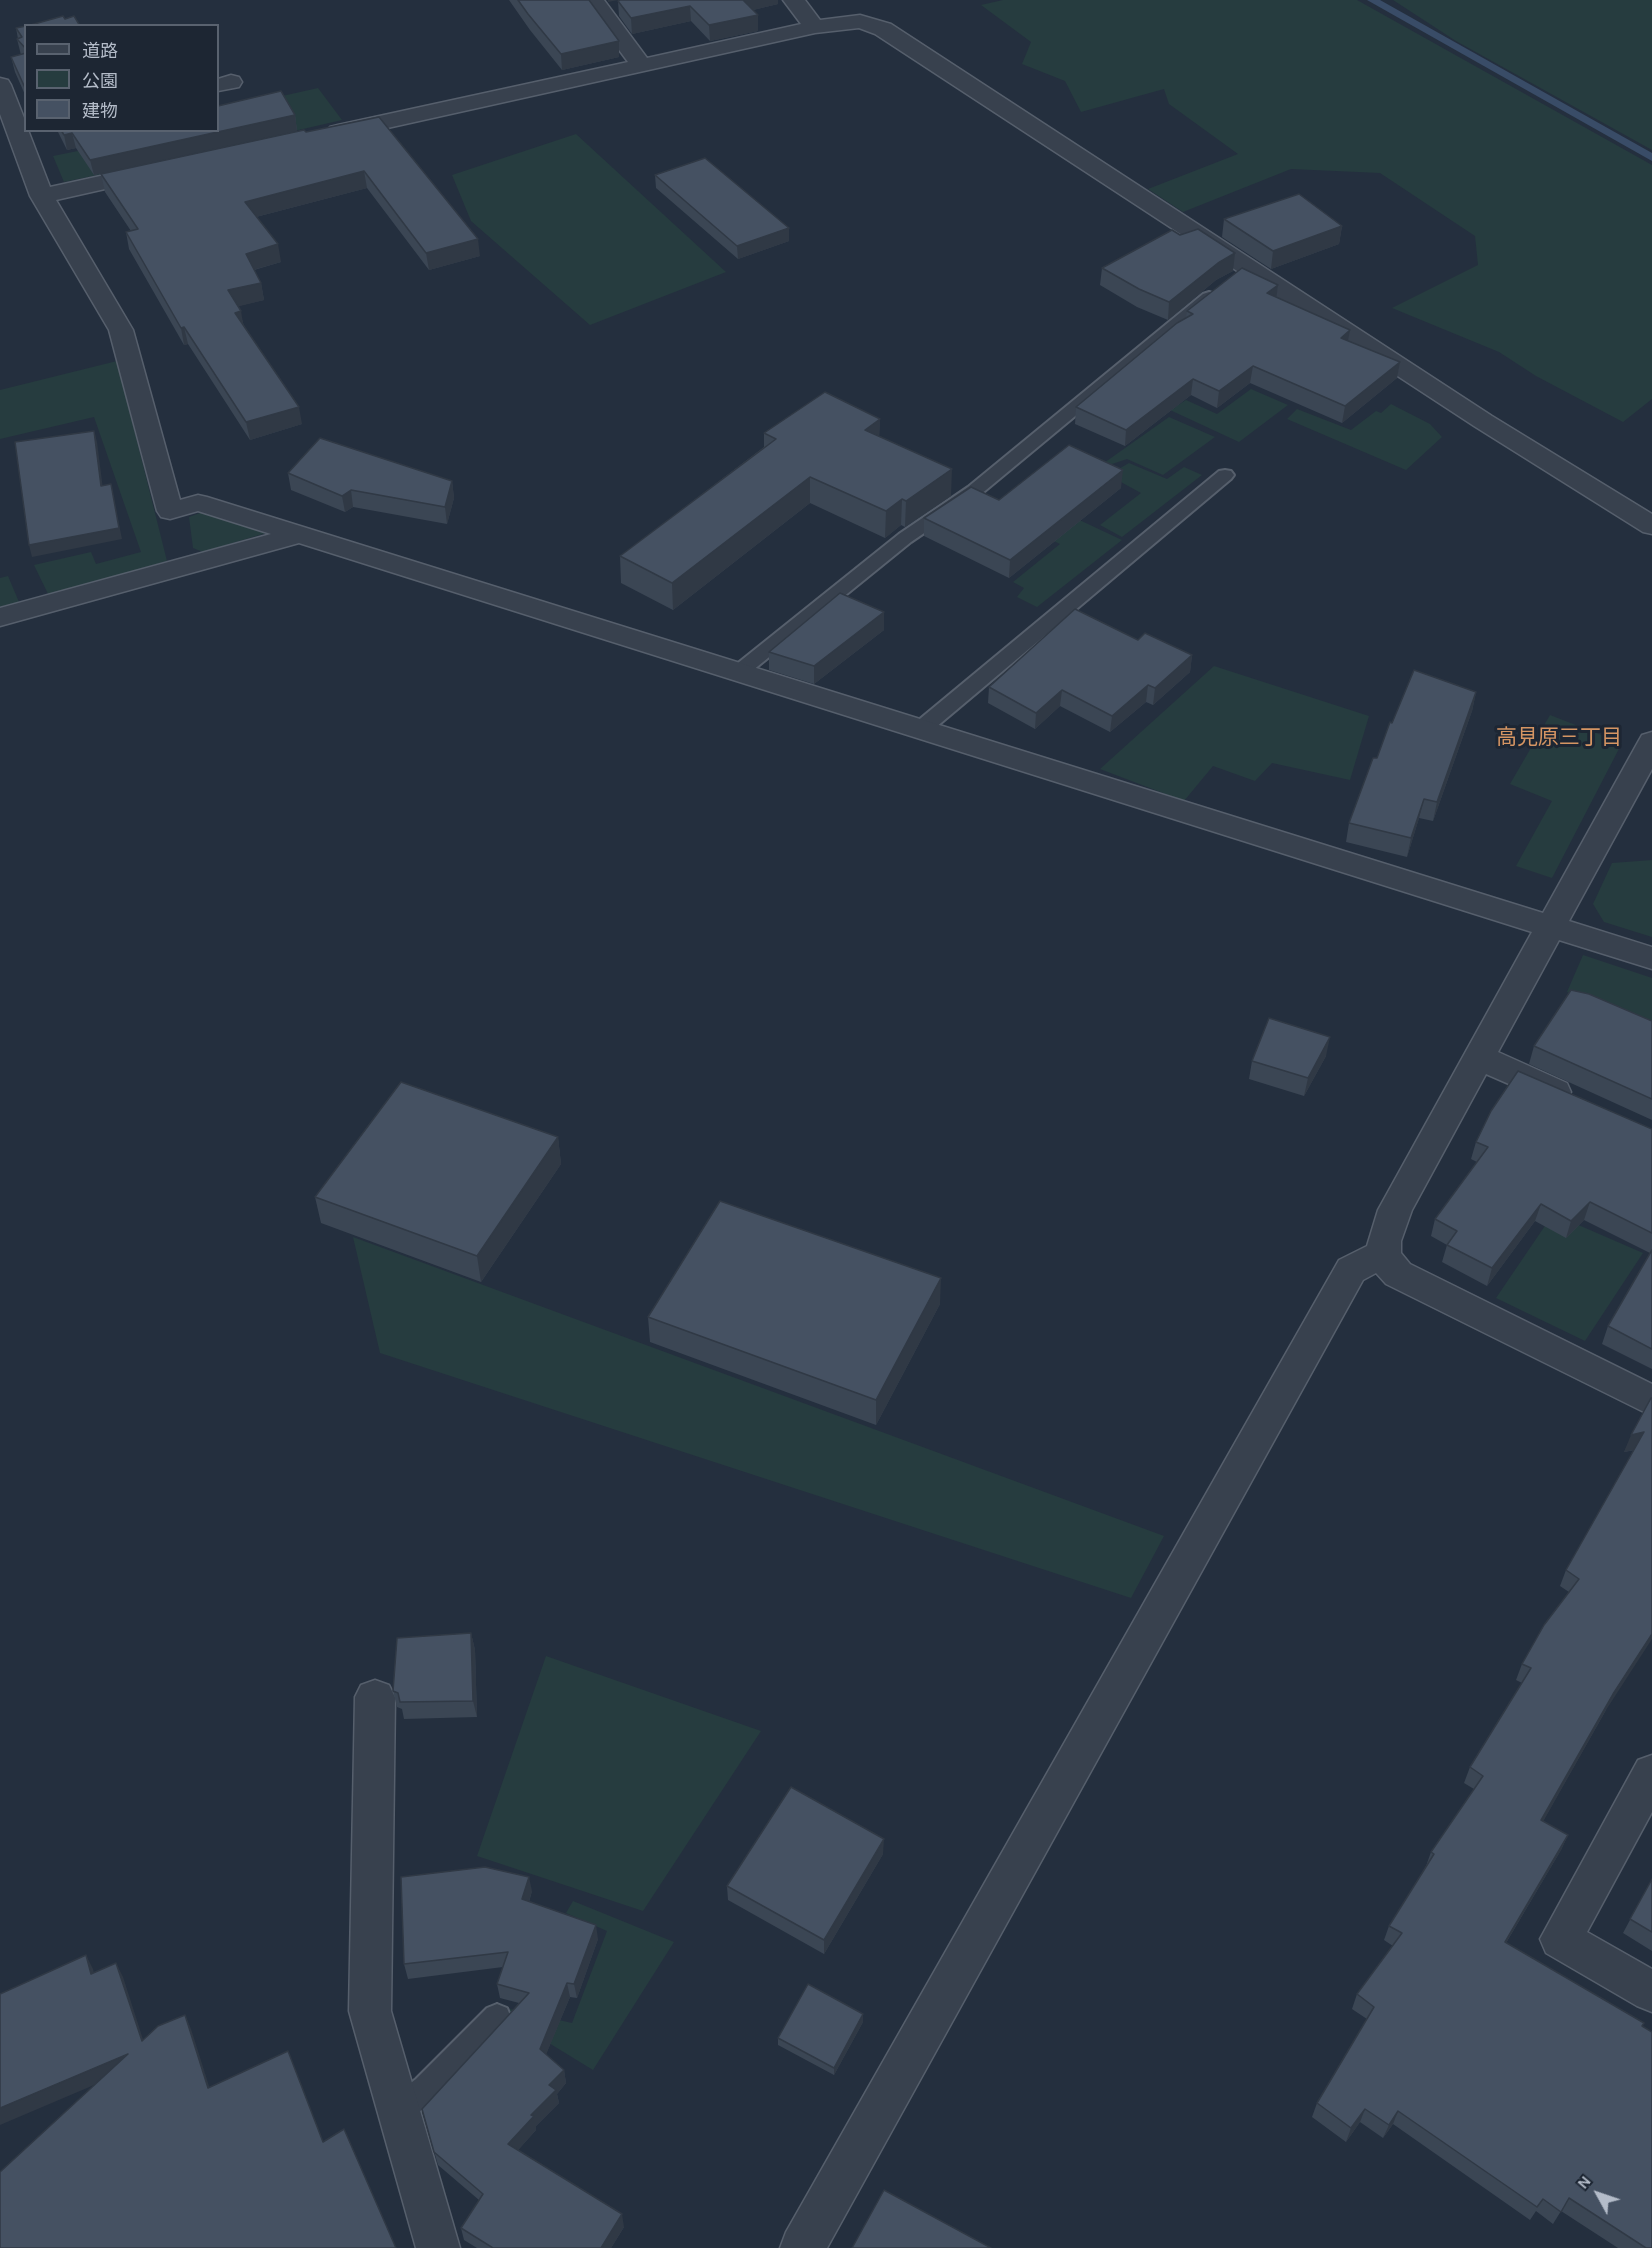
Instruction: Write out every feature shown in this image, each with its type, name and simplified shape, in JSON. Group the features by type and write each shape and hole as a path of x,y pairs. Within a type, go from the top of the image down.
{"street":[{"path":"794,0 815,27"},
{"path":"597,6 641,65"},
{"path":"597,6 624,7"},
{"path":"319,136 815,27 860,21 883,29 1235,278 1493,427 1652,526"},
{"path":"0,85 21,126 42,196 122,330 170,511 198,503 1652,958"},
{"path":"42,196 169,169"},
{"path":"0,617 299,535"},
{"path":"1652,742 1395,1210 1384,1241 1384,1252 1389,1266 1398,1274 1652,1401"},
{"path":"1480,1058 1577,1101"},
{"path":"802,2248 1351,1270 1384,1252"},
{"path":"375,1697 370,2012 438,2248"},
{"path":"1652,1773 1561,1939 1652,1992"}],"lane":[{"path":"740,671 905,538 974,491 1235,278"},
{"path":"922,728 1225,475"},
{"path":"397,2111 426,2089 497,2018"}],"green space":[{"path":"1003,0 1357,0 1652,165 1652,399 1623,422 1536,376 1499,352 1392,308 1478,265 1475,236 1380,173 1291,169 1183,212 1148,189 1238,154 1169,104 1164,89 1081,112 1065,81 1022,64 1031,42 981,5"},
{"path":"1393,0 1652,0 1652,150 1456,41"},
{"path":"318,88 342,120 199,153 190,140 280,119 269,99"},
{"path":"576,134 726,272 590,325 471,221 452,175"},
{"path":"147,137 160,162 64,182 53,156"},
{"path":"117,361 167,561 49,596 34,565 91,552 96,564 141,552 94,417 0,439 0,390"},
{"path":"1251,389 1288,405 1239,442 1170,410 1186,400 1217,414"},
{"path":"1391,404 1430,424 1442,437 1406,470 1287,419 1297,409 1351,430 1376,411 1381,413"},
{"path":"1169,417 1215,437 1163,475 1127,459 1094,470"},
{"path":"1129,463 1167,479 1184,467 1202,475 1122,537 1100,525 1141,493 1108,475"},
{"path":"1054,508 1122,540 1037,607 1017,597 1024,588 1013,582 1060,544 1030,529"},
{"path":"205,511 266,533 203,552 193,548 189,517"},
{"path":"8,576 19,602 0,607 0,578"},
{"path":"1214,666 1369,716 1350,780 1272,763 1255,781 1213,766 1184,801 1100,769"},
{"path":"1550,715 1622,743 1552,878 1516,866 1552,801 1510,784"},
{"path":"1652,860 1652,937 1604,922 1593,904 1612,863"},
{"path":"1583,955 1652,978 1652,1028 1567,992"},
{"path":"1553,1214 1643,1253 1585,1341 1496,1298"},
{"path":"353,1237 1164,1536 1131,1598 380,1353"},
{"path":"546,1656 761,1731 643,1911 477,1856"},
{"path":"573,1901 674,1942 593,2070 508,2018 510,2009 572,2023 607,1931 566,1913"}],"building":[{"path":"518,0 589,0 619,41 561,54"},
{"path":"743,0 758,15 709,25 690,6 631,18 618,1"},
{"path":"63,16 65,19 74,16 79,24 34,24"},
{"path":"24,26 24,47 17,39 22,37 16,28"},
{"path":"24,54 24,86 11,57"},
{"path":"281,91 295,115 219,132 219,106"},
{"path":"379,117 478,239 426,253 364,171 245,202 278,244 246,254 261,283 228,290 241,311 235,313 299,407 246,422 184,327 181,328 126,232 138,229 101,174 304,130 306,132"},
{"path":"62,132 218,132 90,160 72,133 64,135"},
{"path":"705,158 789,228 737,246 655,175"},
{"path":"1299,194 1342,226 1273,251 1224,219"},
{"path":"1198,229 1235,253 1218,263 1169,302 1139,289 1102,268 1172,230 1180,235"},
{"path":"1242,268 1278,285 1267,293 1350,330 1341,338 1400,362 1345,406 1253,366 1219,391 1193,379 1126,430 1076,407 1177,323 1193,314 1187,311"},
{"path":"825,392 880,419 865,430 952,469 906,501 902,499 886,511 810,477 672,583 620,556 776,439 764,433"},
{"path":"94,431 101,486 111,484 119,528 29,545 15,442"},
{"path":"320,438 452,481 445,507 351,490 342,496 288,473"},
{"path":"1069,445 1123,470 1010,560 924,518 971,487 999,500"},
{"path":"840,593 884,612 814,666 769,652"},
{"path":"1075,609 1138,640 1145,633 1192,655 1155,688 1148,685 1112,716 1062,690 1036,713 989,687"},
{"path":"1414,670 1476,692 1437,802 1424,799 1411,838 1349,823 1373,758 1377,758 1390,722 1392,723"},
{"path":"1571,990 1589,994 1652,1021 1652,1099 1534,1046"},
{"path":"1269,1018 1330,1037 1308,1078 1252,1061"},
{"path":"1518,1071 1652,1129 1652,1233 1590,1202 1571,1221 1541,1204 1492,1268 1447,1245 1457,1231 1435,1219 1488,1147 1476,1142 1491,1111"},
{"path":"401,1082 558,1137 477,1256 315,1197"},
{"path":"720,1201 941,1278 876,1400 648,1317"},
{"path":"1652,1250 1652,1349 1608,1326"},
{"path":"1651,1398 1652,1634 1613,1694 1541,1820 1568,1835 1505,1942 1644,2023 1642,2026 1652,2032 1652,2248 1646,2248 1569,2198 1561,2212 1543,2199 1537,2207 1398,2111 1389,2125 1365,2109 1351,2128 1317,2103 1374,2007 1357,1994 1402,1933 1389,1926 1434,1854 1431,1852 1483,1776 1470,1767 1531,1668 1522,1664 1544,1625 1579,1579 1566,1570 1644,1432 1631,1435"},
{"path":"471,1633 473,1701 400,1702 398,1693 393,1691 397,1638"},
{"path":"791,1787 884,1839 824,1940 727,1886"},
{"path":"485,1867 529,1877 522,1899 596,1925 574,1984 567,1983 540,2049 564,2070 549,2085 556,2090 531,2115 534,2116 508,2144 622,2214 601,2248 493,2248 461,2228 483,2194 434,2152 422,2109 529,1993 497,1984 508,1952 404,1964 401,1877"},
{"path":"1652,1879 1652,1932 1630,1919"},
{"path":"86,1955 91,1974 116,1963 142,2041 158,2026 185,2015 208,2088 288,2051 323,2142 344,2129 396,2248 0,2248 0,2172 128,2054 0,2108 0,1994"},
{"path":"808,1984 863,2014 834,2068 778,2038"},
{"path":"884,2190 991,2248 852,2248"}],"waterway":[{"path":"1372,0 1652,158"}],"district":[{"name":"高見原三丁目","path":"1559,738"}]}
